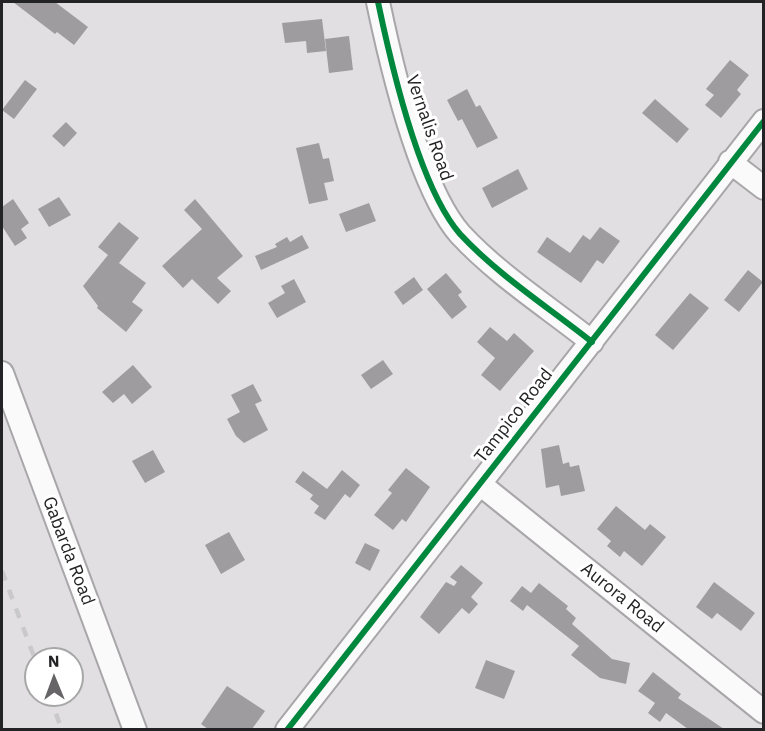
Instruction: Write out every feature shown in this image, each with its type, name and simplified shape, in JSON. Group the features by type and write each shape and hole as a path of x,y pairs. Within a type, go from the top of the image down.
{"street":[{"name":"Vernalis Road","path":"378,2 391,62 422,160 431,185 459,232 494,265 592,342"},
{"name":"Tampico Road","path":"287,729 764,121"},
{"path":"730,162 764,188"},
{"name":"Gabarda Road","path":"2,373 135,729"},
{"name":"Aurora Road","path":"480,484 764,712"}],"building":[{"path":"13,2 55,2 88,27 74,45 57,32 55,34"},
{"path":"322,19 326,51 307,53 306,41 285,43 282,23"},
{"path":"349,36 353,70 329,73 325,39"},
{"path":"730,60 749,75 737,90 741,94 721,118 705,105 714,95 706,89"},
{"path":"25,80 37,89 14,119 2,110"},
{"path":"467,89 476,107 480,105 498,138 477,148 462,119 458,121 447,100"},
{"path":"655,99 689,129 677,143 642,113"},
{"path":"66,122 77,133 64,147 52,136"},
{"path":"319,143 323,159 329,158 334,181 324,183 328,200 309,204 296,148"},
{"path":"518,169 528,189 492,208 482,188"},
{"path":"59,197 71,215 49,227 38,209"},
{"path":"13,199 29,223 21,229 27,238 15,246 2,226 2,207"},
{"path":"195,199 243,256 217,278 231,291 218,304 192,279 183,288 162,266 202,229 184,210"},
{"path":"369,203 376,221 346,232 339,214"},
{"path":"119,222 139,238 119,263 146,283 132,302 143,310 126,332 97,308 98,306 83,286 108,255 98,247"},
{"path":"600,227 620,241 603,264 597,260 581,283 537,252 547,237 570,253 583,235 590,240"},
{"path":"302,235 309,248 261,270 255,256 277,247 275,244 287,237 290,242"},
{"path":"748,270 763,282 739,312 724,300"},
{"path":"446,273 462,292 458,295 467,307 452,319 427,289"},
{"path":"414,277 423,290 403,305 394,292"},
{"path":"294,279 306,302 277,318 268,303 285,293 281,286"},
{"path":"690,293 709,308 673,350 655,335"},
{"path":"490,327 507,341 514,333 534,351 500,391 481,375 495,358 477,342"},
{"path":"383,360 393,374 371,389 361,375"},
{"path":"133,365 152,387 132,404 124,394 113,403 102,392"},
{"path":"253,384 262,401 255,404 268,430 244,443 236,436 227,419 240,412 231,395"},
{"path":"559,445 563,464 569,462 570,467 579,465 585,491 561,496 559,485 546,488 541,449"},
{"path":"153,450 165,472 145,483 132,461"},
{"path":"406,468 430,487 406,522 402,519 393,530 374,515 392,493 388,490"},
{"path":"342,470 360,485 350,498 345,494 325,520 314,513 319,506 310,499 313,495 295,482 303,471 327,489"},
{"path":"616,506 645,530 650,524 666,537 642,566 624,551 620,557 607,546 611,541 597,529"},
{"path":"229,532 245,560 221,574 205,545"},
{"path":"365,543 380,550 370,571 355,563"},
{"path":"461,565 483,583 471,597 478,604 469,614 462,608 439,634 420,617 446,582 454,586 457,582 450,577"},
{"path":"714,582 755,613 741,631 717,613 712,619 696,607"},
{"path":"539,583 568,606 566,609 576,618 572,624 612,659 630,663 626,684 600,678 571,655 579,646 527,605 523,611 510,601 522,586 531,593"},
{"path":"486,660 515,671 504,699 475,688"},
{"path":"653,672 681,694 678,698 724,729 688,729 666,713 660,722 648,713 655,703 638,691"},
{"path":"227,686 265,711 252,729 208,729 201,724"}],"railway":[{"path":"2,571 30,647"},
{"path":"53,707 62,730"}],"cycle path":[{"path":"378,2 408,124 419,156 445,213 460,234 490,263 592,342"},
{"path":"287,730 764,121"}]}
